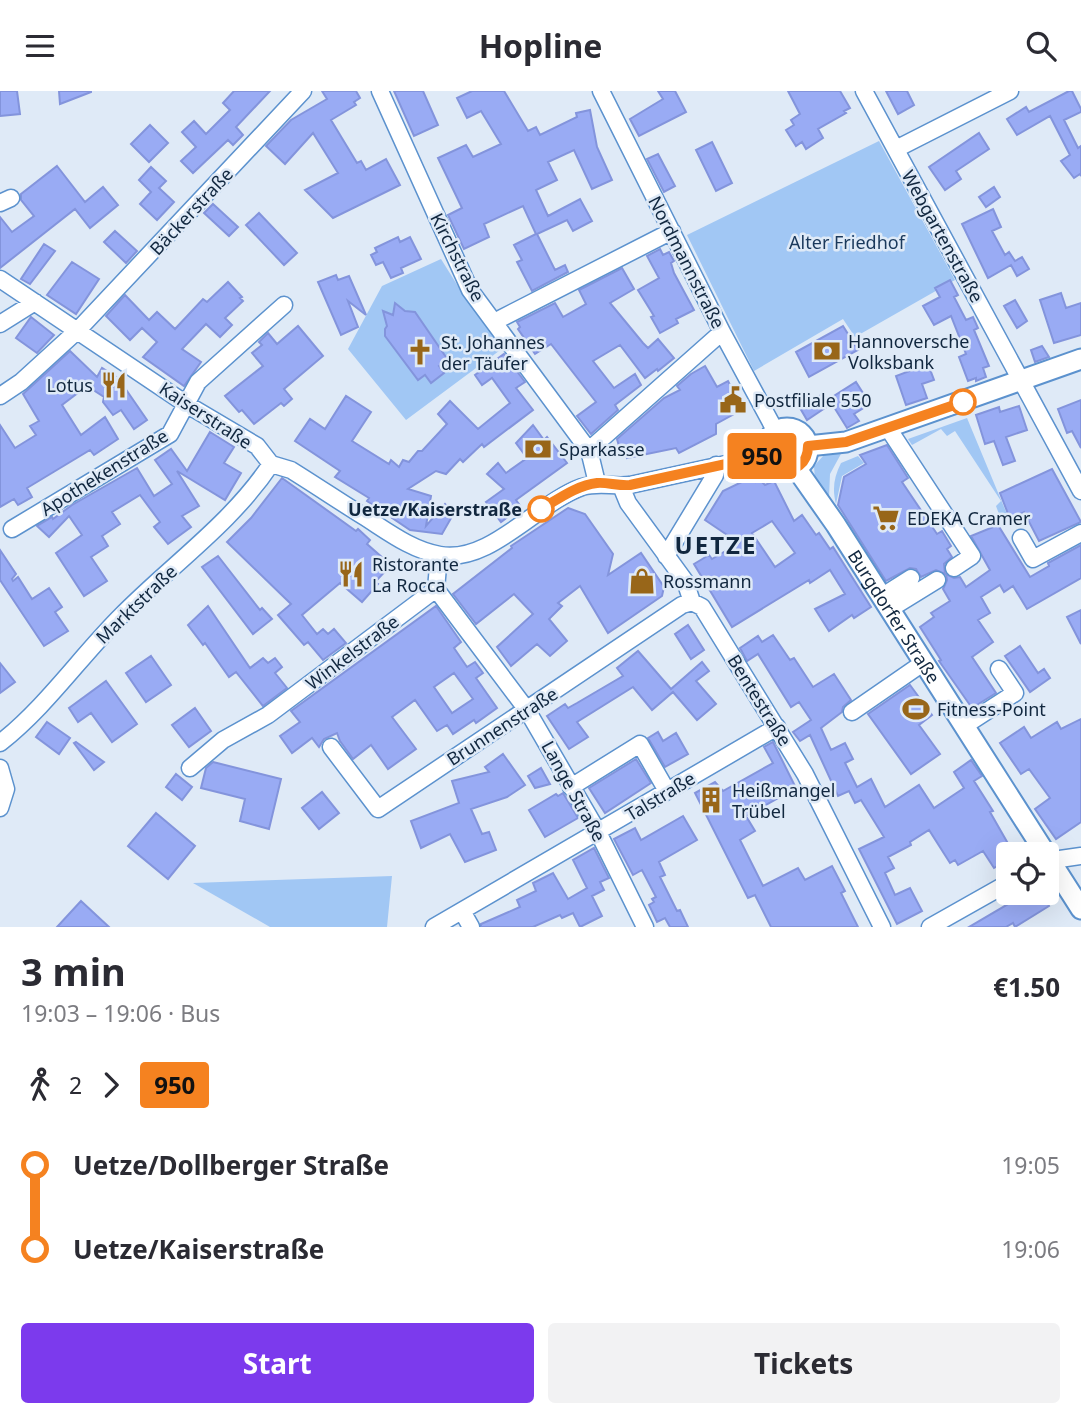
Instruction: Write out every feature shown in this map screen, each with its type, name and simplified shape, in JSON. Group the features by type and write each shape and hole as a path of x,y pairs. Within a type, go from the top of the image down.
{"main road":[{"path":"808,446 846,442 1081,359"},
{"path":"782,429 801,434 808,446 805,459 796,468 779,468 767,455 768,442 782,429"},
{"name":"Burgdorfer Straße","path":"796,468 886,603 1037,842"},
{"name":"Burgdorfer Straße","path":"1059,876 1081,909"}],"street":[{"name":"Bäckerstraße","path":"0,396 21,382 78,330 303,91"},
{"name":"Kirchstraße","path":"380,91 470,290 589,450 597,483"},
{"name":"Nordmannstraße","path":"601,91 722,332 776,432"},
{"name":"Webgartenstraße","path":"864,91 1081,491"},
{"path":"896,149 1010,91"},
{"path":"494,322 672,231"},
{"name":"Kaiserstraße","path":"0,279 186,404 257,446 271,464 291,470 405,543 439,555 458,556 478,550 541,509 580,488 597,483 621,486 767,455"},
{"path":"0,324 35,302"},
{"name":"Apothekenstraße","path":"12,530 170,434 198,382 284,305"},
{"path":"589,450 722,332"},
{"path":"888,428 972,556 954,568"},
{"name":"Marktstraße","path":"0,743 29,717 123,614 221,524 259,482 271,464"},
{"path":"666,556 715,475 716,465"},
{"name":"Bentestraße","path":"621,486 628,503 685,581 692,602 702,607 805,774 882,927"},
{"path":"1021,538 1033,559 1081,533"},
{"path":"436,589 439,555"},
{"path":"886,603 912,578"},
{"path":"886,603 936,580"},
{"name":"Lange Straße","path":"436,589 527,710 598,832 645,927"},
{"name":"Winkelstraße","path":"190,768 223,740 268,715 436,589"},
{"name":"Brunnenstraße","path":"331,747 378,809 682,605 692,602"},
{"path":"852,712 923,663"},
{"path":"964,726 1015,693 999,669"},
{"name":"Talstraße","path":"434,927 777,727"},
{"path":"572,787 640,744 667,791"},
{"path":"0,768 6,789 0,808"},
{"path":"1059,859 1081,856"},
{"path":"930,927 996,890"},
{"path":"462,911 471,927"}],"green space":[{"name":"Alter Friedhof","path":"879,141 955,280 855,337 843,319 754,371 687,235"},
{"path":"441,259 466,299 503,348 406,420 348,349 382,286"},
{"path":"967,418 1009,519 1002,522 996,506 1001,501 955,431 947,436 941,429 912,445 908,439"},
{"path":"842,452 830,474 827,498 815,480 814,466 824,455"},
{"path":"858,456 864,463 842,476 836,504 835,478 841,463"},
{"path":"392,876 387,927 270,927 193,883"}],"building":[{"path":"0,91 17,91 20,114 0,116"},
{"path":"59,91 91,91 91,92 60,104"},
{"path":"234,91 270,91 236,127 243,135 233,145 228,140 193,173 181,161 196,147 182,132 194,121 206,134 230,110 223,103"},
{"path":"322,91 356,91 360,98 354,102 356,105 331,120 357,163 361,161 366,170 386,159 400,185 333,218 305,190 338,173 313,133 285,164 266,146 291,120 327,99"},
{"path":"394,91 423,91 438,125 414,136"},
{"path":"472,91 504,91 528,131 536,127 540,135 577,117 576,113 590,110 597,147 612,180 592,189 574,150 548,162 557,180 536,190 548,216 580,199 592,221 573,231 567,220 537,234 555,270 565,265 568,272 532,291 517,262 522,260 514,245 536,234 523,206 484,224 489,237 464,249 448,215 462,208 438,158 466,145 473,157 501,144 481,111 467,118 457,98"},
{"path":"658,91 675,91 686,112 639,136 630,119 663,99"},
{"path":"788,91 840,91 850,108 818,129 823,138 806,149 802,142 796,146 786,130 794,125 791,120 800,114"},
{"path":"886,91 907,91 914,105 898,114"},
{"path":"1072,91 1081,109 1081,112 1064,120 1078,148 1081,146 1081,176 1080,174 1074,178 1061,161 1070,155 1050,116 1017,135 1007,119 1026,107 1029,112"},
{"path":"150,125 168,143 149,162 131,144"},
{"path":"979,133 989,149 956,171 961,179 945,190 929,167"},
{"path":"712,142 732,183 716,191 696,150"},
{"path":"658,154 675,186 664,192 647,159"},
{"path":"57,166 85,202 103,187 118,205 90,228 75,209 0,268 0,217 12,232 34,216 21,200 21,194"},
{"path":"151,167 166,181 159,188 174,202 157,220 140,204 151,192 139,180"},
{"path":"994,187 1000,197 986,207 979,197"},
{"path":"213,204 238,227 229,236 204,213"},
{"path":"993,209 1001,227 992,231 1005,255 1009,252 1015,261 1022,257 1029,269 1017,276 1011,265 988,278 962,224"},
{"path":"259,213 297,253 284,265 246,225"},
{"path":"115,231 137,251 126,263 104,242"},
{"path":"398,237 400,242 410,237 421,259 401,268 403,273 391,278 383,262 376,265 371,255 377,252 375,248"},
{"path":"44,244 55,251 30,284 21,279"},
{"path":"660,249 663,255 669,252 674,261 671,263 674,273 694,310 676,319 678,323 660,333 651,317 654,316 638,290 659,278 647,256"},
{"path":"72,262 99,279 76,314 47,295"},
{"path":"622,268 634,289 610,303 648,348 658,339 674,358 645,378 620,345 593,361 614,388 635,374 641,385 615,405 618,410 591,434 577,416 596,402 551,344 535,354 518,329 520,327 517,322 555,303 563,317 586,304 579,290"},
{"path":"336,275 338,280 349,276 366,315 348,301 358,327 341,335 318,282"},
{"path":"950,280 958,295 954,297 966,320 973,317 978,328 974,330 989,366 983,368 986,377 976,381 976,378 968,381 959,357 966,354 951,316 934,325 923,306 940,297 935,288"},
{"path":"228,282 243,301 225,318 232,325 220,337 206,324 182,349 201,362 184,386 143,357 157,342 142,328 130,340 106,316 125,295 149,320 157,312 175,329 203,299 207,302"},
{"path":"1061,293 1066,308 1081,303 1081,335 1054,343 1040,300"},
{"path":"1015,300 1027,321 1017,328 1004,306"},
{"name":"St. Johannes der Täufer","path":"395,303 405,311 415,312 448,360 439,366 444,373 431,383 425,375 418,380 385,336 387,326 383,311 393,315"},
{"path":"31,317 54,335 37,353 16,338"},
{"path":"298,326 323,356 284,389 292,399 284,406 281,403 254,424 225,396 263,366 252,353 262,345 259,342 268,333 277,344"},
{"name":"Hannoversche Volksbank","path":"843,326 858,350 809,377 796,352"},
{"path":"1042,346 1049,357 1035,362 1031,350"},
{"path":"70,351 97,377 102,368 118,378 147,420 134,429 121,410 113,415 103,402 104,397 87,386 62,405 81,435 105,417 118,439 94,455 90,450 27,488 32,497 18,505 14,499 0,507 0,425 15,448 36,435 30,426 39,421 23,394"},
{"path":"504,354 525,382 516,388 533,410 484,447 482,444 463,462 460,459 446,474 436,471 408,489 431,496 426,526 445,504 454,513 442,534 410,530 367,501 369,498 335,477 340,471 295,441 310,419 325,429 346,396 371,412 352,441 389,464 391,460 399,467 403,460 409,462 418,451 422,451 447,424 438,414 450,401 478,429 510,403 492,378 482,385 475,375"},
{"path":"928,364 934,380 922,384 927,398 906,405 896,376"},
{"path":"705,366 717,387 728,381 743,409 716,424 716,434 679,453 676,448 627,458 624,446 619,446 617,439 664,398 680,390 677,386 691,374"},
{"path":"856,382 870,404 854,414 859,421 847,428 829,399"},
{"path":"821,395 828,406 807,420 800,408"},
{"path":"1081,400 1081,448 1072,431 1067,433 1058,409"},
{"path":"1019,406 1027,430 1006,437 1015,461 1003,465 994,441 985,444 976,415 999,407 1000,412"},
{"path":"533,425 544,440 547,437 567,463 516,500 521,507 501,522 486,502 504,489 487,474 498,463 506,473 527,458 516,443"},
{"path":"210,432 234,447 224,463 241,473 225,500 177,471 199,506 182,516 191,527 168,544 154,527 160,522 140,495 112,512 120,524 102,536 108,546 91,557 107,581 84,596 56,553 82,535 69,516 49,537 37,526 137,468 154,496 172,484 155,460 171,449 187,471"},
{"name":"EDEKA Cramer","path":"887,445 908,478 902,482 937,534 942,531 951,546 947,549 952,557 944,564 945,574 936,570 921,577 916,569 910,568 886,581 838,505 844,477 866,464 860,455"},
{"path":"1052,469 1081,522 1039,541 1024,512 1010,519 1000,493"},
{"path":"752,477 756,482 760,480 765,485 774,481 794,521 802,515 816,535 819,533 830,549 833,547 871,607 854,618 852,615 829,631 815,609 845,594 830,570 732,627 694,564 709,555 712,559 739,543 705,520 723,491","holes":["772,521 795,553 775,567 752,533"]},
{"path":"282,478 356,531 358,529 370,540 367,544 391,565 375,582 378,584 362,602 340,583 302,615 317,634 323,629 328,634 334,629 346,643 323,660 308,642 304,645 278,615 291,604 227,542 251,518"},
{"path":"568,508 585,514 613,554 608,575 641,553 664,587 662,596 608,633 580,586 558,603 562,606 549,619 567,641 550,656 537,644 511,666 497,647 533,614 514,594 476,624 453,594 512,548 511,546"},
{"path":"998,525 1030,577 1049,566 1048,563 1081,545 1081,578 1027,609 1013,586 1004,592 1000,585 981,597 990,613 978,620 993,642 972,657 996,693 972,708 939,661 941,660 920,627 934,617 931,613 950,601 943,589 947,580 946,574 954,578 960,577 966,587 990,570 971,536"},
{"path":"0,550 16,574 13,581 18,577 32,599 49,588 62,607 55,612 68,631 44,646 0,580"},
{"path":"218,556 260,610 262,608 272,619 253,634 202,567"},
{"path":"208,606 250,668 263,658 268,663 275,658 282,667 275,673 287,688 263,706 236,672 229,677 205,643 203,645 188,625"},
{"path":"436,606 461,642 454,648 467,667 475,662 483,673 476,678 497,708 476,723 474,720 453,734 447,725 437,731 415,700 392,717 416,749 388,769 371,745 353,759 337,733 324,739 319,747 312,738 292,753 280,736 300,722 291,711","holes":["454,673 473,699 452,713 434,687"]},
{"path":"1081,610 1081,644 1067,617"},
{"path":"688,625 704,650 691,659 675,634"},
{"path":"773,635 790,660 794,658 813,687 834,674 851,700 843,707 842,712 821,728 831,750 845,743 853,759 845,763 857,787 871,779 885,807 919,785 934,808 964,788 954,772 971,760 982,776 974,781 993,811 990,812 1007,842 996,842 996,867 994,868 983,851 958,865 955,860 950,863 929,830 910,842 911,845 888,857 894,868 885,873 895,895 910,888 922,911 897,924 859,849 884,837 861,800 855,803 849,791 838,796 810,735 800,741 793,732 811,720 799,702 791,707 758,654 747,661 740,648 758,636 762,642"},
{"path":"1020,646 1038,673 1044,669 1050,678 1030,692 1005,656"},
{"path":"638,651 671,689 702,662 709,671 696,681 716,704 697,720 673,692 652,710 633,687 577,722 588,737 569,749 547,716 565,704 568,708 623,676 617,668"},
{"path":"151,656 171,685 146,702 126,673"},
{"path":"0,663 15,682 0,693"},
{"path":"106,681 137,724 112,742 91,713 78,722 69,708"},
{"path":"910,685 932,715 919,725 940,754 911,774 868,714"},
{"path":"195,708 211,731 189,747 172,725"},
{"path":"1081,719 1081,822 1056,839 1035,809 1050,798 1029,769 1021,774 1000,743 1024,727 1031,738 1057,722 1061,729"},
{"path":"47,722 70,738 59,754 36,737"},
{"path":"658,732 663,741 676,733 688,754 665,767 648,738"},
{"path":"773,742 796,788 746,816 755,831 740,840 763,886 798,868 805,880 832,866 845,891 841,893 858,927 771,927 755,895 748,898 695,793 715,782 723,791 773,763 764,747"},
{"path":"74,743 104,762 94,770"},
{"path":"503,754 525,785 507,797 471,809 482,834 489,832 496,850 465,862 450,834 421,848 411,821 459,803 452,781 489,772 485,767"},
{"path":"636,759 651,783 605,813 589,788"},
{"path":"213,762 281,779 269,829 240,821 245,799 201,788 206,768"},
{"path":"541,768 550,784 535,788 528,776"},
{"path":"176,774 192,787 182,800 166,787"},
{"path":"322,792 339,813 319,829 302,808"},
{"path":"563,793 578,818 545,837 529,810 556,794 558,796"},
{"path":"156,813 195,846 168,879 128,846"},
{"path":"683,816 697,840 659,862 665,875 660,877 688,927 670,927 665,918 657,922 649,905 656,897 642,870 633,875 614,839 635,828 641,840"},
{"path":"594,848 609,878 600,882 604,890 592,896 602,916 580,927 573,913 562,918 560,915 533,927 481,927 481,924 520,907 517,900 536,891 533,883 553,873 568,899 587,888 573,860"},
{"path":"81,901 109,927 57,927"},
{"path":"1007,905 1049,906 1015,927 1013,923 1006,927 969,927"}],"bus line":[{"name":"950","path":"541,509 580,488 597,483 630,485 767,455 774,465 791,470 802,464 808,453 808,446 846,442 963,402"}],"place":[{"name":"Hannoversche Volksbank","path":"827,351"},
{"name":"St. Johannes der Täufer","path":"420,352"},
{"name":"Lotus","path":"114,385"},
{"name":"Postfiliale 550","path":"733,400"},
{"name":"Sparkasse","path":"538,449"},
{"name":"Uetze/Kaiserstraße","path":"541,509"},
{"name":"EDEKA Cramer","path":"886,518"},
{"name":"Ristorante La Rocca","path":"351,574"},
{"name":"Rossmann","path":"642,581"},
{"name":"Fitness-Point","path":"916,709"},
{"name":"Heißmangel Trübel","path":"711,800"}],"district":[{"name":"UETZE","path":"716,544"}]}
